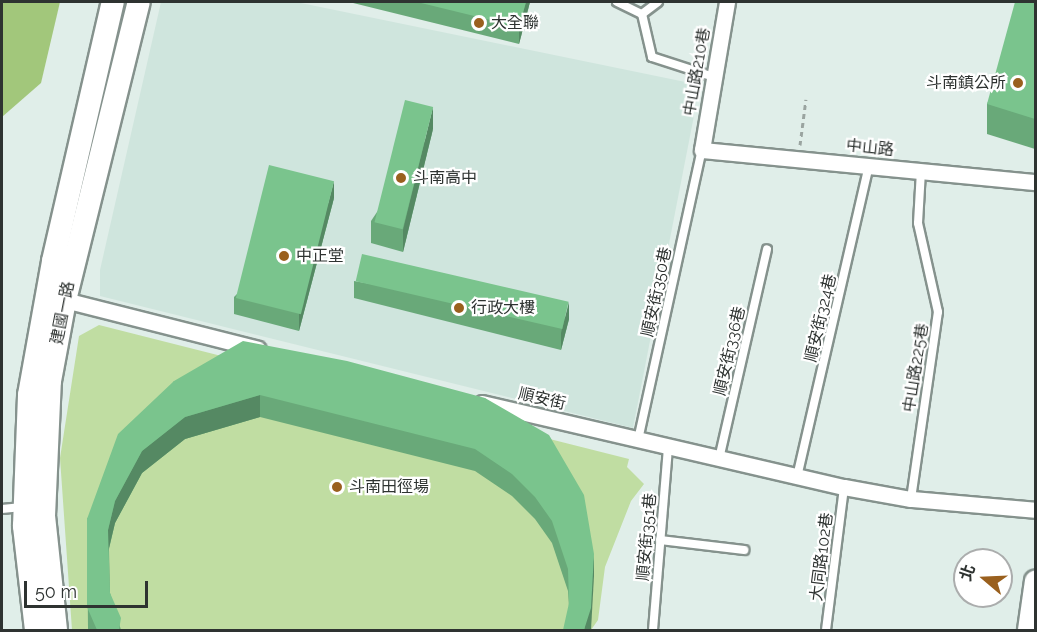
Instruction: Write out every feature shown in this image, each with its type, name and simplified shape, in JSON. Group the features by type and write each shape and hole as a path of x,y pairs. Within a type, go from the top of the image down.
{"street":[{"name":"建國一路","path":"56,630 44,516 45,460 55,298 113,2"},
{"name":"建國一路","path":"36,630 12,508 28,395 139,2"},
{"name":"中山路210巷","path":"702,150 727,2"},
{"name":"中山路","path":"702,150 1035,182"},
{"path":"55,298 275,354"},
{"name":"順安街","path":"468,399 844,487 911,499 1035,510"},
{"path":"1029,630 1035,581"}],"lane":[{"path":"617,2 642,14"},
{"path":"642,14 658,2"},
{"path":"642,14 652,57 714,77"},
{"name":"順安街350巷","path":"638,440 702,150"},
{"name":"順安街324巷","path":"797,477 869,166"},
{"name":"中山路225巷","path":"911,499 938,312 918,223 921,171"},
{"name":"順安街336巷","path":"720,459 767,249"},
{"name":"順安街351巷","path":"652,630 668,447"},
{"name":"大同路102巷","path":"826,630 844,487"},
{"path":"660,540 744,550"}],"path":[{"path":"798,159 806,99"}],"shaded area":[{"name":"斗南高中","path":"161,2 296,2 700,85 633,428 100,296 100,270"}],"green space":[{"path":"2,2 60,2 41,83 2,117"},
{"name":"斗南田徑場","path":"99,325 629,459 627,467 644,484 631,501 605,567 598,620 591,630 72,630 60,458 79,336"}],"building":[{"path":"417,2 526,2 519,27"},
{"name":"斗南鎮公所","path":"1015,2 1035,3 1035,119 987,104"},
{"path":"405,100 433,107 403,229 375,222"},
{"name":"中正堂","path":"269,165 334,181 301,314 236,298"},
{"path":"362,254 569,302 562,329 356,281"},
{"path":"243,341 347,361 485,398 549,435 584,495 594,554 591,608 584,630 563,630 569,603 568,569 552,521 535,497 512,474 475,449 260,395 185,417 142,451 115,501 108,530 110,593 121,618 119,630 97,630 87,607 87,519 118,434 174,381"}],"place":[{"name":"大全聯","path":"479,23"},
{"name":"斗南鎮公所","path":"1018,83"},
{"name":"斗南高中","path":"401,178"},
{"name":"中正堂","path":"284,256"},
{"name":"行政大樓","path":"459,308"},
{"name":"斗南田徑場","path":"337,487"}]}
